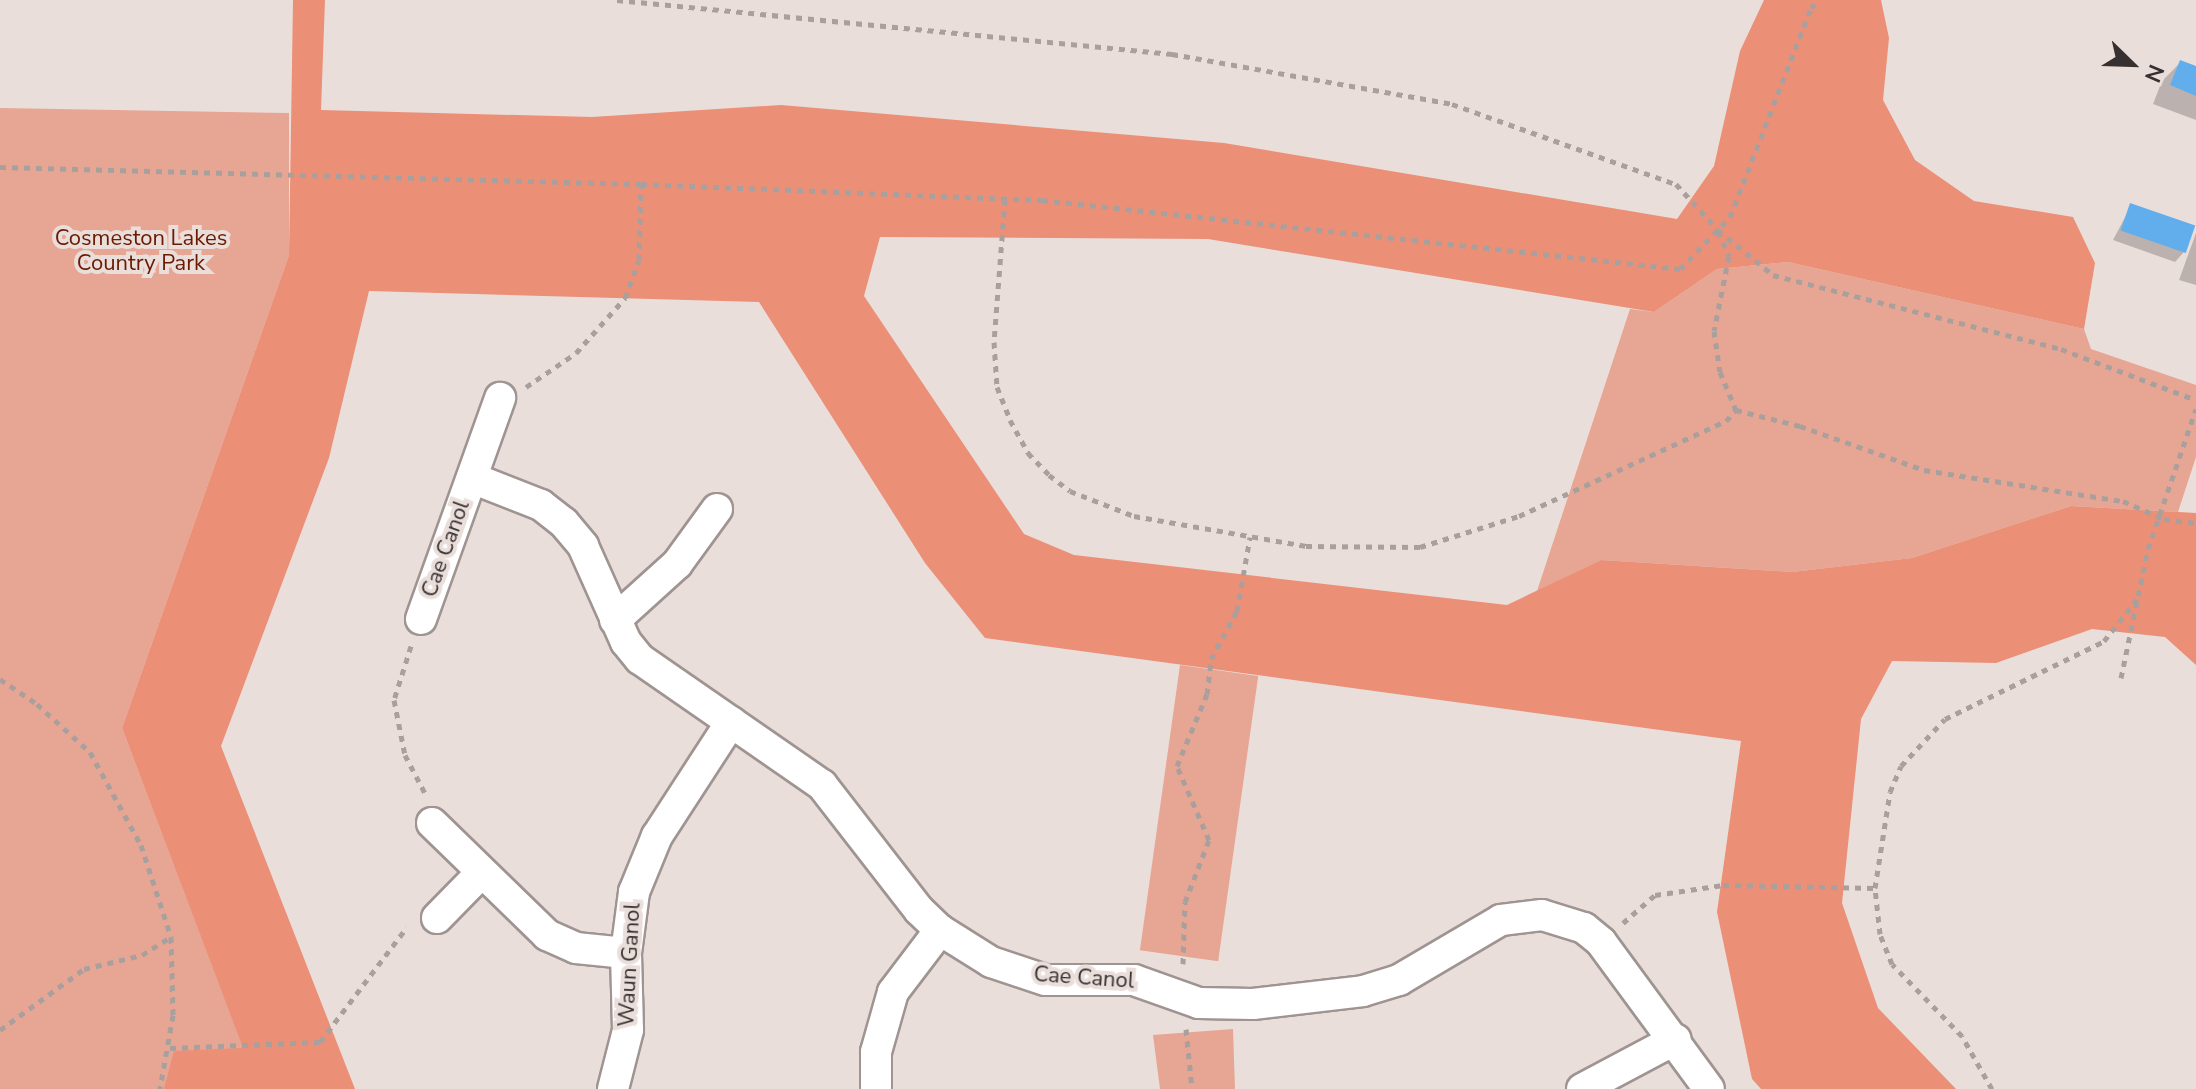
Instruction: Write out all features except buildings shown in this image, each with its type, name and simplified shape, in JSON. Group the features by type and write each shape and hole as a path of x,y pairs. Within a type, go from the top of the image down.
{"street":[{"name":"Cae Canol","path":"421,619 500,398"},
{"name":"Cae Canol","path":"472,478 541,505 564,523 583,546 615,620 640,659 822,785 940,930 1019,973 1045,980 1134,980 1208,1004 1253,1004 1363,991 1399,980 1501,920 1523,916 1562,920 1601,942 1676,1039 1709,1089"},
{"path":"615,620 677,564 717,509"},
{"name":"Waun Ganol","path":"613,1089 628,1030 626,953 634,892 644,863 731,722"},
{"path":"432,823 481,873 560,944 626,953"},
{"path":"437,918 481,873"},
{"path":"876,1089 876,1052 893,992 940,930"},
{"path":"1582,1089 1676,1039"}],"path":[{"path":"617,0 1172,54 1452,104 1676,184 1718,230 1773,275 2061,349 2196,400"},
{"path":"0,167 641,184 1005,199 1680,269 1730,217 1811,8 1819,0"},
{"path":"500,398 532,384 576,353 625,298 639,260 641,184"},
{"path":"1005,199 994,342 997,387 1028,453 1070,491 1105,506 1250,537 1379,550 1468,535 1613,474 1726,421 1736,410"},
{"path":"1718,230 1729,256 1715,342 1736,410"},
{"path":"2121,678 2137,599 2159,516 2196,409"},
{"path":"1736,410 1800,426 1924,470 2123,501 2159,516 2196,523"},
{"path":"1192,1089 1182,998 1185,902 1209,840 1177,766 1207,694 1211,659 1237,611 1250,537"},
{"path":"1992,1089 1962,1036 1892,964 1880,934 1875,888 1890,792 1920,743 1945,719 1994,692 2104,641 2137,599"},
{"path":"421,619 394,700 405,755 434,806 432,823"},
{"path":"0,679 37,704 90,752 141,845 171,937 170,1048 160,1089"},
{"path":"1601,942 1655,895 1723,885 1875,888"},
{"path":"170,1048 320,1042 416,915 437,918"},
{"path":"0,1030 84,969 142,955 171,937"}],"green space":[{"name":"Cosmeston Lakes Country Park","path":"0,108 289,113 289,255 122,728 259,1089 0,1089"},
{"path":"1788,262 2084,329 2091,349 2196,385 2196,457 2178,512 2071,506 1912,558 1792,572 1601,560 1537,591 1630,309 1654,312 1717,269"},
{"path":"1180,665 1258,676 1218,961 1140,950"},
{"path":"1233,1029 1235,1089 1160,1089 1153,1035"}],"shaded area":[{"path":"293,0 325,0 321,110 592,117 781,105 1224,143 1677,219 1714,166 1740,51 1764,0 1881,0 1889,38 1883,100 1915,160 1974,201 2073,217 2095,263 2084,329 1788,262 1717,269 1654,312 1208,239 880,237 864,296 1024,534 1074,555 1507,605 1601,560 1792,572 1912,558 2071,506 2196,513 2196,665 2165,637 2092,629 1996,663 1892,661 1861,719 1842,903 1878,1008 1956,1089 1761,1089 1752,1079 1717,912 1741,741 985,638 925,563 759,302 369,291 329,458 221,746 355,1089 164,1089 174,1051 243,1048 122,728 289,255"}]}
